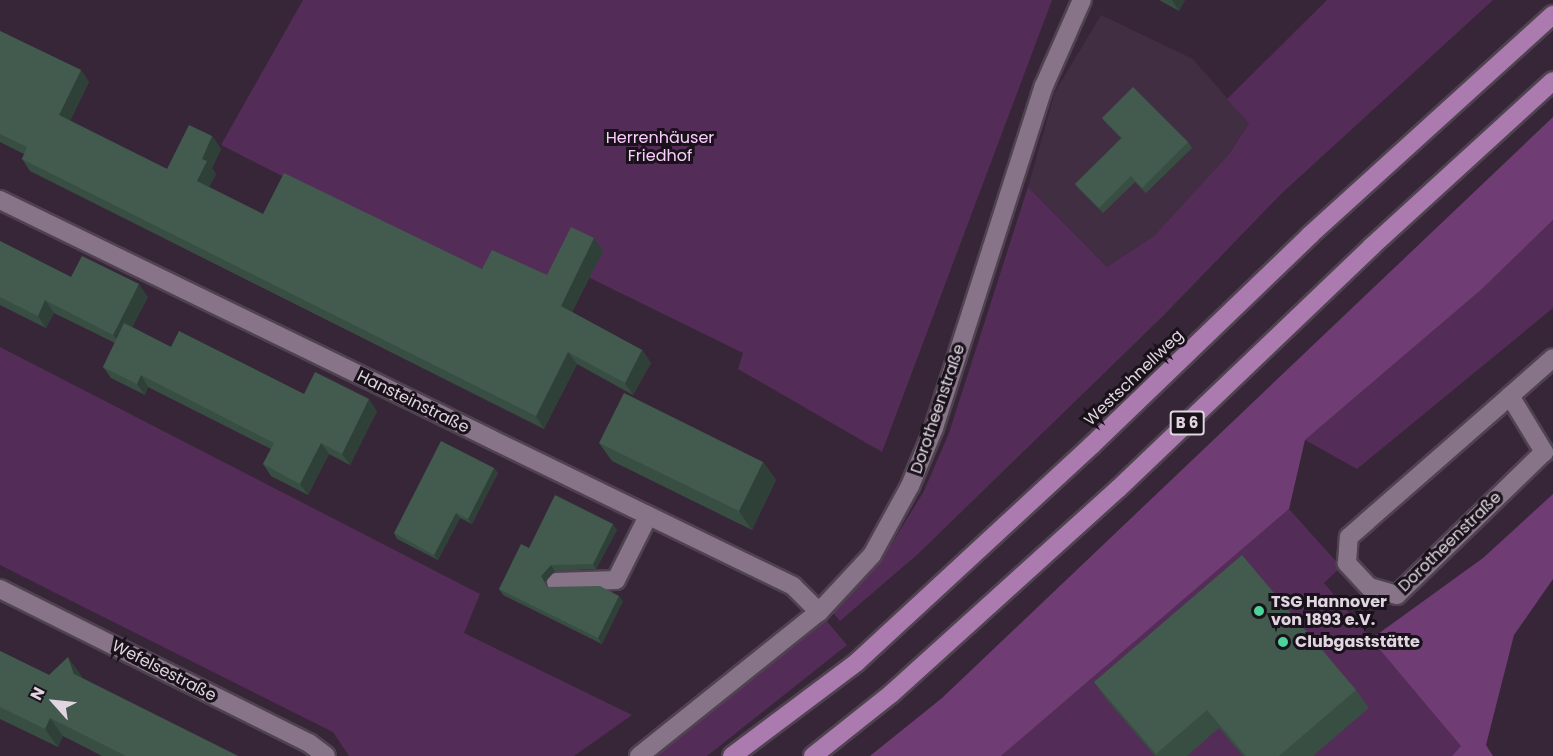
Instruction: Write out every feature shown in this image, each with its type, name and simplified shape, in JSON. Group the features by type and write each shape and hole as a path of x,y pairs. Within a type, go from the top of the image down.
{"highway":[{"name":"Westschnellweg","path":"732,756 857,662 1092,445 1310,235 1553,15"},
{"name":"B 6","path":"813,756 891,694 1110,496 1371,247 1553,81"}],"street":[{"name":"Dorotheenstraße","path":"639,756 819,612 872,555 910,486 934,428 1044,86 1082,0"},
{"name":"Hansteinstraße","path":"0,201 793,586 819,612"},
{"name":"Dorotheenstraße","path":"1510,396 1544,452 1397,594 1369,587 1347,563 1349,537 1553,358"},
{"path":"556,582 616,580 648,516"},
{"name":"Wefelsestraße","path":"0,589 309,743 326,756"}],"shaded area":[{"path":"1101,15 1193,59 1249,123 1229,154 1154,236 1107,267 1028,187 1055,92"},
{"path":"1553,117 1553,220 1482,289 1305,440 1289,509 1001,756 870,756 942,698"},
{"path":"1553,494 1553,579 1514,635 1486,745 1493,756 1452,756 1461,746 1371,639 1483,558"}],"green space":[{"name":"Herrenhäuser Friedhof","path":"303,0 1052,0 882,452 738,369 743,353 590,278 491,282 221,145"},
{"path":"1327,0 1493,0 1281,194 1164,315 919,553 840,621 833,613 881,561 924,491 949,433 1028,187 1107,267 1154,236 1229,154 1249,123 1227,99"},
{"path":"1553,220 1553,308 1357,469 1305,440 1482,289"},
{"path":"0,347 480,594 464,633 632,715 574,756 349,756 333,732 0,565"},
{"name":"TSG Hannover von 1893 e.V.","path":"1289,509 1341,567 1324,583 1462,746 1452,756 1001,756"},
{"path":"819,612 847,645 707,756 639,756"}],"building":[{"path":"0,31 81,70 59,115 167,169 189,125 212,136 202,159 207,161 197,181 263,214 284,173 482,269 492,250 547,275 571,227 594,238 561,306 642,350 625,383 568,352 536,416 22,159 27,147 0,134"},
{"path":"1133,87 1188,142 1142,188 1131,176 1099,208 1075,184 1122,138 1102,118"},
{"path":"0,241 71,277 82,256 139,284 113,335 45,300 38,316 0,297"},
{"path":"124,323 171,347 179,331 304,394 315,372 369,399 342,454 321,443 300,484 263,464 274,443 141,375 137,384 103,367"},
{"path":"624,393 763,462 739,511 599,443"},
{"path":"441,441 494,468 468,519 456,513 434,555 394,533"},
{"path":"555,495 613,524 593,564 551,565 541,576 547,587 600,586 619,596 598,638 499,589 521,544 529,548"},
{"name":"Clubgaststätte","path":"1242,555 1356,690 1279,756 1246,756 1207,710 1156,754 1094,682"},
{"path":"0,651 49,675 68,657 74,674 238,756 126,756 50,718 45,729 0,707"}],"place":[{"name":"TSG Hannover von 1893 e.V.","path":"1259,611"},
{"name":"Clubgaststätte","path":"1283,642"}]}
